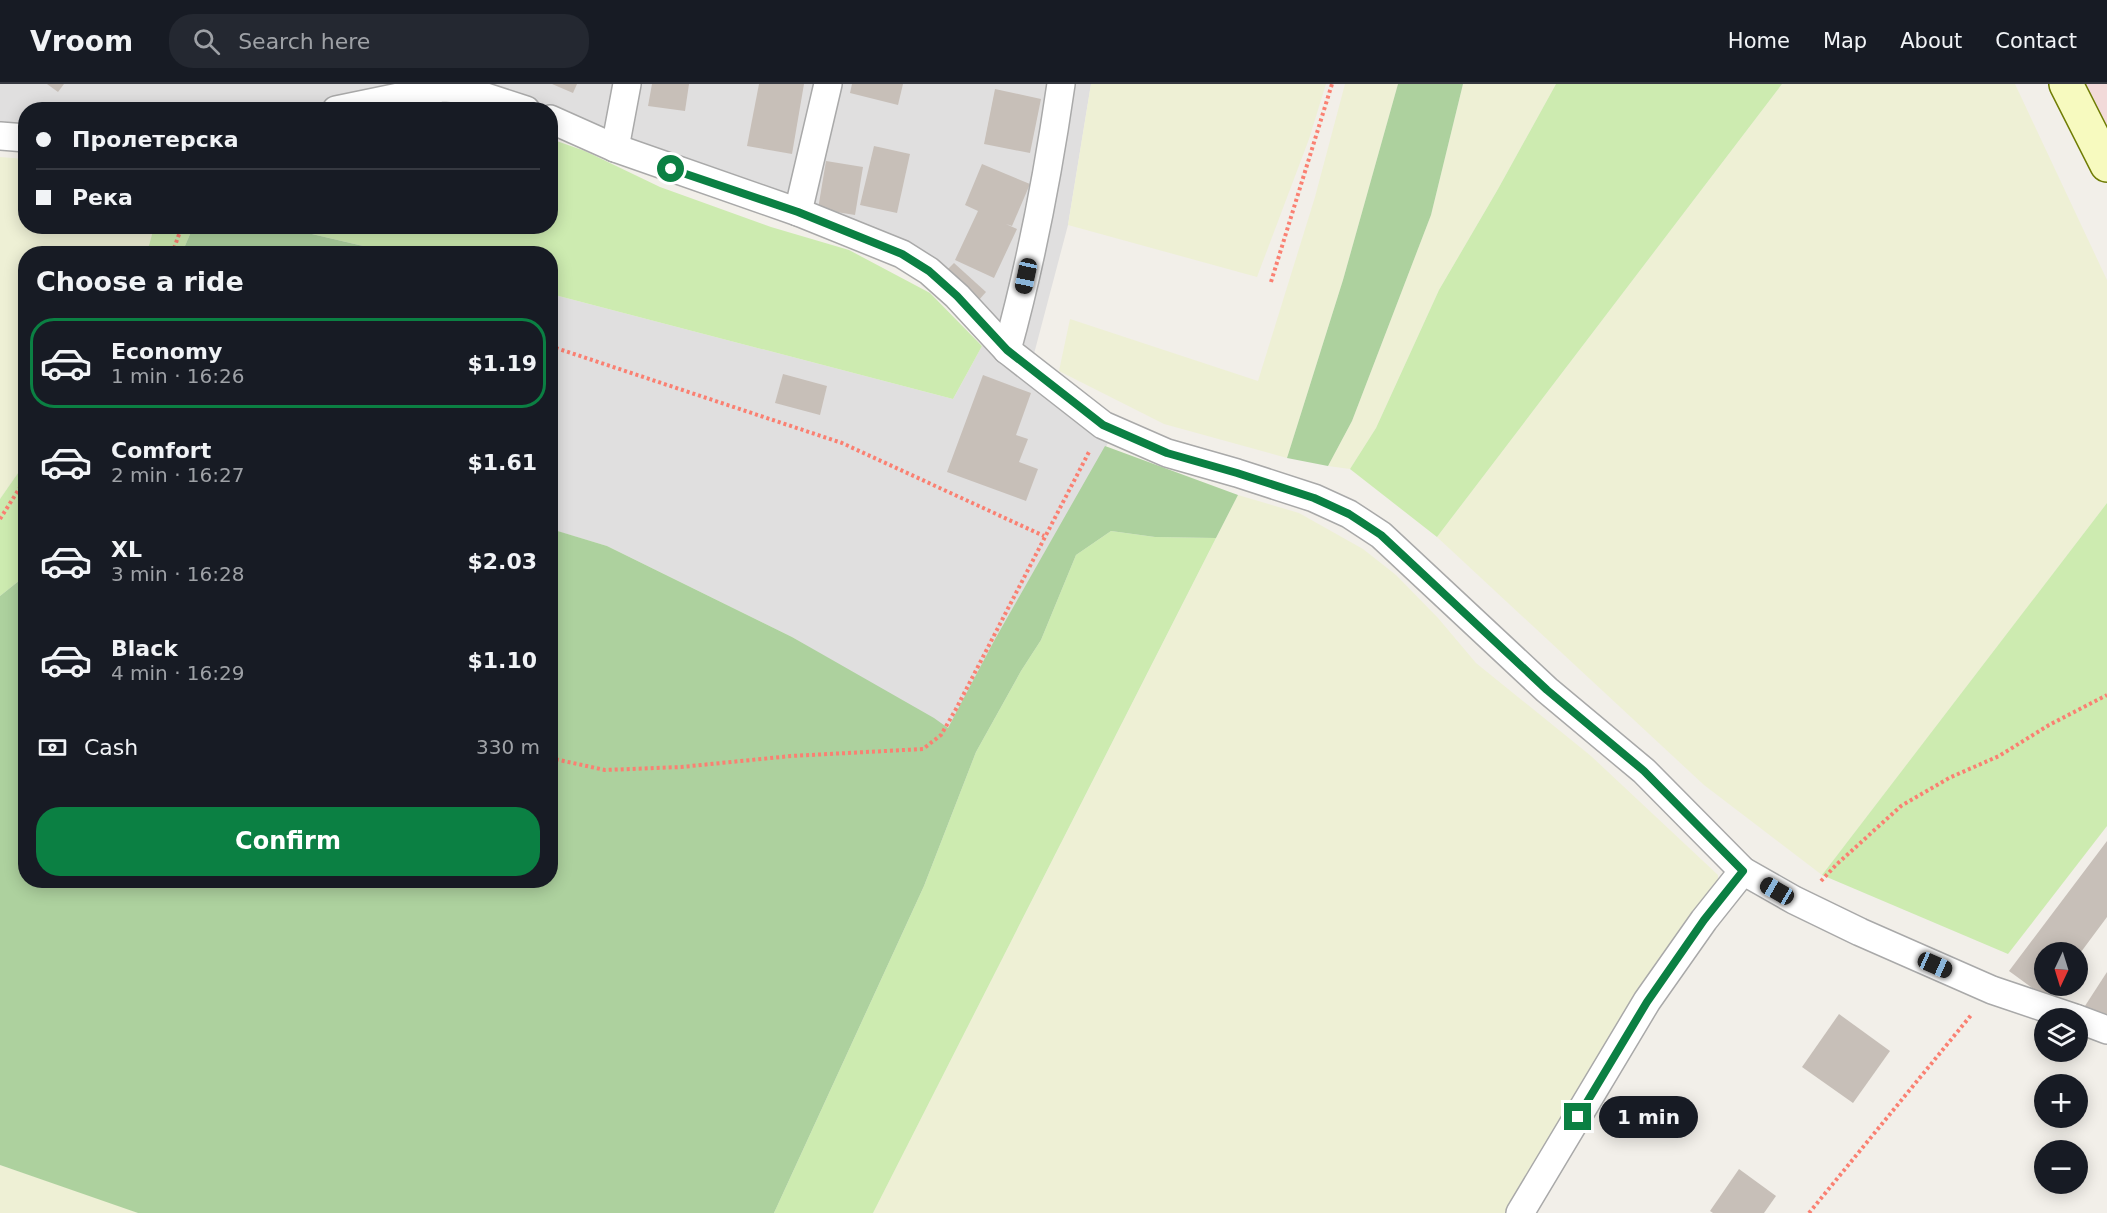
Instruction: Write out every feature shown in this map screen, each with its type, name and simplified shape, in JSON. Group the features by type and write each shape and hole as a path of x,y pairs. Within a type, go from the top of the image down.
{"main road":[{"path":"2066,84 2107,165"}],"street":[{"path":"615,148 627,84"},
{"path":"798,212 828,84"},
{"path":"1007,350 1022,296 1047,177 1061,84"},
{"path":"375,102 442,88 461,89 501,102"},
{"path":"558,123 615,148 798,212 902,254 929,271 957,296 1007,350 1103,425 1167,453 1314,498 1349,514 1381,535 1547,690 1644,771 1743,871 1802,904 1992,990 2044,1008"},
{"path":"0,136 18,137"},
{"path":"1520,1213 1647,1002 1704,920 1743,871"},
{"path":"2088,1023 2107,1030"}],"path":[{"path":"1271,282 1332,84"},
{"path":"558,349 842,443 1044,536"},
{"path":"558,760 605,770 923,749 941,735 1103,425"},
{"path":"0,519 18,491"},
{"path":"1802,904 1836,865 1901,806 1949,778 1999,756 2049,725 2107,694"},
{"path":"1809,1213 1992,990"}],"shaded area":[{"path":"0,84 1091,84 1068,225 1030,369 1115,431 995,639 948,729 792,637 607,546 558,531 558,296 953,399 982,346 1006,350 929,271 558,113 558,102 504,102 488,97 426,102 18,102 18,137 0,136"},
{"path":"2082,84 2107,84 2107,137"}],"green space":[{"path":"1091,84 1326,84 1309,139 1257,277 1068,225"},
{"path":"1345,84 1398,84 1343,280 1287,458 1164,424 1059,371 1070,319 1258,381 1315,197"},
{"path":"1398,84 1463,84 1431,215 1352,421 1328,466 1287,458 1343,280"},
{"path":"1463,84 1556,84 1439,290 1376,428 1350,469 1328,466 1352,421 1431,215"},
{"path":"1556,84 1782,84 1437,537 1350,469 1376,428 1439,290"},
{"path":"1782,84 2015,84 2107,280 2107,503 1822,875 1704,785 1437,537"},
{"path":"558,141 585,151 660,187 771,227 849,250 930,293 982,346 953,399 558,296 558,246 363,246 312,234 558,234"},
{"path":"0,157 18,158 18,234 152,234 149,246 18,246 18,473 0,499"},
{"path":"152,234 190,234 185,246 149,246"},
{"path":"190,234 312,234 363,246 185,246"},
{"path":"1105,446 1238,495 1216,538 1155,537 1111,531 1076,555 1041,640 976,752 924,886 774,1213 138,1213 0,1165 0,596 18,582 18,888 558,888 558,531 607,546 792,637 948,728 995,639"},
{"path":"18,473 18,582 0,596 0,499"},
{"path":"1238,495 1299,513 1363,549 1396,575 1438,618 1476,663 1591,756 1718,875 1718,880 1509,1213 873,1213"},
{"path":"2107,503 2107,826 2008,954 1822,875"},
{"path":"1111,531 1155,537 1216,538 873,1213 774,1213 924,886 976,752 1041,640 1076,555"},
{"path":"0,1165 124,1207 138,1213 0,1213"}],"building":[{"path":"47,84 64,84 58,92"},
{"path":"552,84 577,84 573,93"},
{"path":"652,84 689,84 685,111 648,106"},
{"path":"759,84 804,84 792,154 747,146"},
{"path":"852,84 903,84 898,105 850,93"},
{"path":"995,89 1041,99 1030,153 984,144"},
{"path":"874,146 910,154 897,213 860,205"},
{"path":"826,161 863,167 855,215 818,209"},
{"path":"982,164 1030,184 1012,226 1006,224 1017,229 994,278 955,260 978,211 965,205"},
{"path":"954,263 986,292 978,301 946,271"},
{"path":"783,374 827,386 820,415 775,403"},
{"path":"983,375 1031,393 1016,435 1028,439 1019,462 1038,469 1026,501 947,472"},
{"path":"2107,841 2107,917 2088,943 2034,942 2034,989 2009,971"},
{"path":"2107,972 2107,1018 2084,1008"},
{"path":"1839,1014 1890,1051 1853,1103 1802,1067"},
{"path":"1739,1169 1776,1196 1764,1213 1713,1213 1710,1211"}],"route":[{"path":"671,169 798,212 902,254 929,271 957,296 1007,350 1103,425 1167,453 1314,498 1349,514 1381,535 1547,690 1644,771 1743,871 1704,920 1647,1002 1578,1117"}]}
